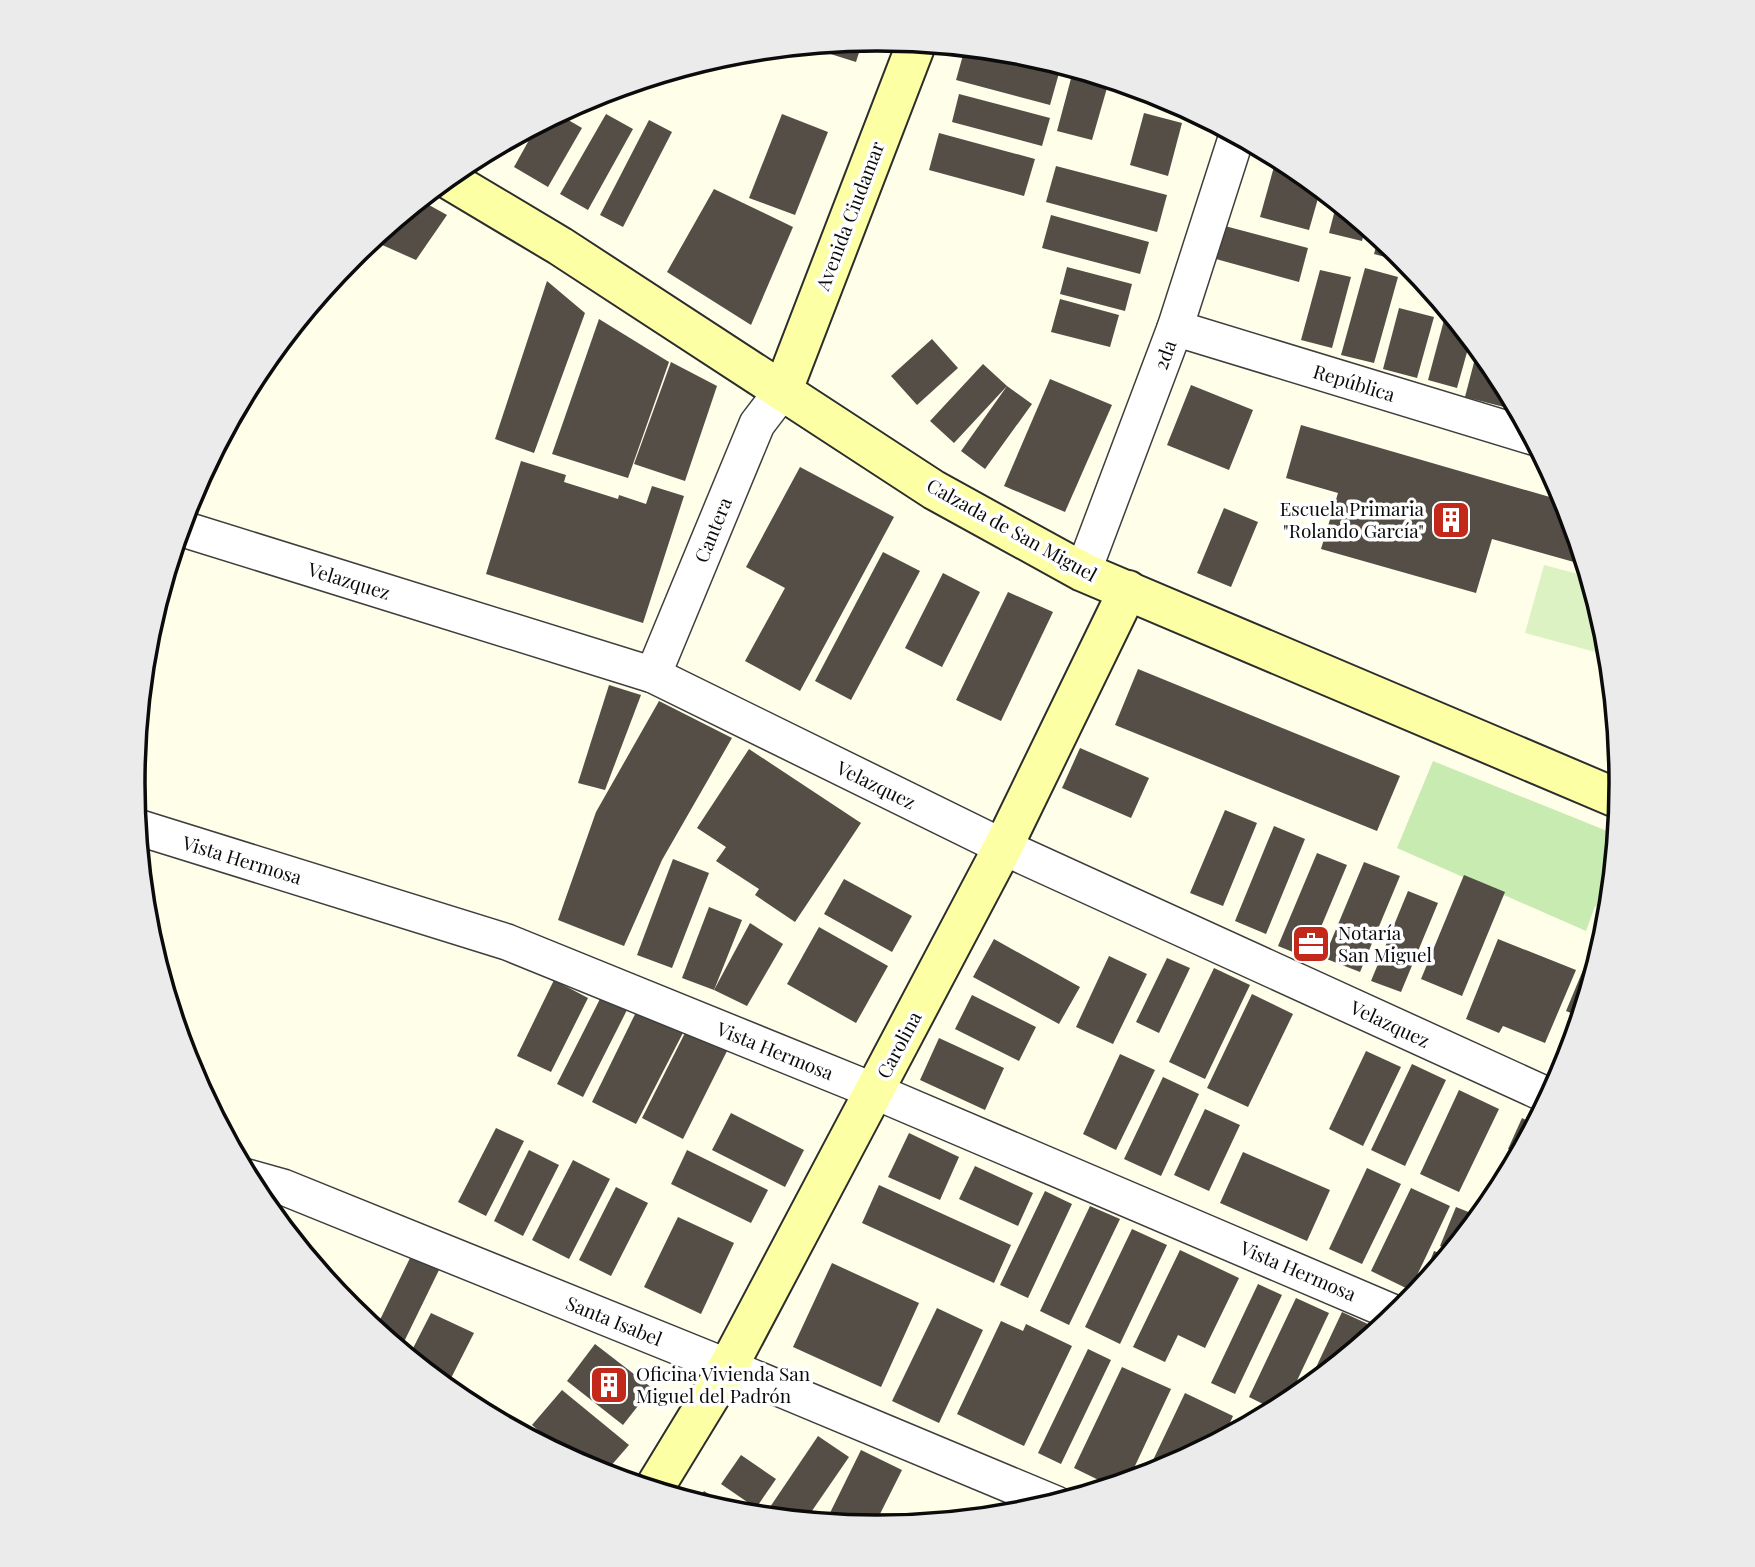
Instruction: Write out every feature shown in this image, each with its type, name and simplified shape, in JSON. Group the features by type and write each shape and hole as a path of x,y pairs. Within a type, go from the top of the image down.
{"main road":[{"name":"Avenida Ciudamar","path":"783,390 913,52"},
{"name":"Calzada de San Miguel","path":"456,184 560,246 934,490 1083,572 1610,795"},
{"name":"Carolina","path":"658,1482 728,1367 1003,848 1128,590"}],"street":[{"name":"2da","path":"1083,572 1175,328 1234,144"},
{"name":"República","path":"1175,328 1521,433"},
{"name":"Cantera","path":"653,675 757,424 783,390"},
{"name":"Velazquez","path":"190,531 653,675 1003,848 1541,1093"},
{"name":"Vista Hermosa","path":"146,830 507,942 874,1091 1387,1310"},
{"name":"Santa Isabel","path":"262,1181 284,1187 728,1367 1040,1497"}],"green space":[{"path":"1544,565 1579,574 1598,653 1525,633"},
{"path":"1433,761 1609,832 1599,908 1595,906 1586,931 1397,848"}],"building":[{"path":"859,51 856,62 826,52"},
{"path":"963,56 1059,74 1050,105 956,80"},
{"path":"1071,77 1107,88 1092,140 1057,131"},
{"path":"959,94 1050,118 1042,146 952,122"},
{"path":"1144,113 1182,123 1168,176 1130,165"},
{"path":"606,114 633,129 588,210 560,194"},
{"path":"782,114 828,132 795,215 749,198"},
{"path":"568,120 582,128 548,187 514,167 530,139"},
{"path":"649,120 672,132 623,227 600,215"},
{"path":"939,133 1035,159 1024,196 929,170"},
{"path":"1056,166 1167,195 1157,232 1046,202"},
{"path":"1274,167 1318,198 1309,230 1260,217"},
{"path":"714,189 793,227 751,325 667,272"},
{"path":"428,204 447,215 416,260 381,245"},
{"path":"1335,211 1363,235 1362,241 1329,233"},
{"path":"1051,215 1149,242 1140,274 1042,248"},
{"path":"1225,226 1308,248 1299,282 1216,259"},
{"path":"1376,247 1388,258 1374,254"},
{"path":"1067,267 1132,284 1125,311 1060,294"},
{"path":"1365,268 1398,277 1374,363 1341,355"},
{"path":"1320,270 1351,277 1332,348 1301,340"},
{"path":"547,281 585,313 534,453 495,439"},
{"path":"1060,299 1119,315 1110,347 1051,332"},
{"path":"1399,308 1434,317 1417,378 1383,369"},
{"path":"599,319 669,362 628,478 552,454"},
{"path":"1444,319 1468,349 1457,388 1428,380"},
{"path":"932,339 958,368 917,405 891,376"},
{"path":"1475,359 1505,405 1504,407 1465,397"},
{"path":"671,362 717,386 685,481 634,464"},
{"path":"983,364 1007,386 954,443 930,421"},
{"path":"1050,379 1112,405 1065,512 1004,486"},
{"path":"1191,385 1253,410 1229,470 1167,445"},
{"path":"1007,386 1032,404 985,469 961,451"},
{"name":"Escuela Primaria \"Rolando García\"","path":"1301,425 1552,498 1575,562 1492,539 1476,593 1321,549 1338,493 1286,478"},
{"path":"521,461 566,475 564,482 618,499 619,495 646,504 652,486 684,496 643,623 486,574"},
{"path":"800,467 894,517 800,691 745,661 785,588 746,567"},
{"path":"1224,508 1258,522 1231,587 1197,573"},
{"path":"883,552 920,571 851,700 815,681"},
{"path":"943,573 980,592 942,667 905,648"},
{"path":"1008,592 1053,612 1001,721 956,700"},
{"path":"1138,669 1400,776 1377,831 1115,725"},
{"path":"609,685 641,695 605,790 578,783"},
{"path":"659,701 732,738 662,860 624,946 558,920 596,812"},
{"path":"1080,748 1149,778 1131,818 1062,788"},
{"path":"749,749 861,823 795,922 755,895 759,889 716,861 726,847 697,828"},
{"path":"1225,810 1257,823 1223,906 1190,893"},
{"path":"1274,826 1305,839 1266,934 1235,921"},
{"path":"1317,853 1347,865 1308,958 1278,946"},
{"path":"673,859 709,873 672,968 637,955"},
{"path":"1364,862 1400,876 1360,972 1324,958"},
{"path":"1464,875 1505,892 1462,996 1421,979"},
{"path":"844,879 912,916 892,952 824,914"},
{"path":"1408,891 1438,903 1401,992 1371,981"},
{"path":"709,907 742,920 714,990 682,978"},
{"path":"750,923 783,944 747,1006 714,990"},
{"path":"819,927 888,966 856,1023 787,984"},
{"path":"994,939 1080,987 1059,1024 973,977"},
{"path":"1498,939 1576,970 1545,1043 1503,1026 1499,1033 1466,1019"},
{"path":"1589,955 1573,1014 1566,1011"},
{"path":"1109,956 1147,974 1113,1044 1076,1027"},
{"path":"1167,958 1190,968 1159,1033 1136,1022"},
{"path":"1214,968 1250,985 1205,1079 1169,1062"},
{"path":"554,980 588,998 551,1072 517,1056"},
{"path":"603,993 629,1006 583,1097 557,1084"},
{"path":"1252,994 1293,1014 1248,1107 1207,1088"},
{"path":"972,995 1036,1027 1019,1061 955,1029"},
{"path":"640,1004 686,1027 636,1124 592,1102"},
{"path":"688,1027 729,1047 683,1139 642,1118"},
{"path":"939,1038 1004,1068 985,1110 920,1080"},
{"path":"1366,1051 1401,1067 1363,1146 1329,1129"},
{"path":"1120,1054 1155,1070 1116,1150 1083,1134"},
{"path":"1412,1064 1446,1080 1405,1166 1371,1150"},
{"path":"1163,1077 1199,1094 1161,1176 1124,1159"},
{"path":"1459,1090 1499,1109 1459,1192 1420,1174"},
{"path":"1205,1109 1240,1125 1209,1191 1174,1175"},
{"path":"731,1113 804,1150 785,1187 712,1150"},
{"path":"1522,1118 1528,1121 1512,1151 1508,1149"},
{"path":"496,1128 524,1141 486,1216 458,1202"},
{"path":"909,1133 959,1157 940,1200 888,1177"},
{"path":"529,1150 559,1165 523,1236 494,1221"},
{"path":"687,1150 768,1190 751,1223 671,1184"},
{"path":"1243,1152 1330,1190 1307,1241 1220,1203"},
{"path":"573,1160 610,1179 569,1259 532,1240"},
{"path":"975,1166 1033,1193 1018,1226 959,1199"},
{"path":"1367,1168 1401,1184 1362,1264 1329,1249"},
{"path":"879,1185 1011,1245 994,1283 862,1223"},
{"path":"616,1187 648,1203 611,1276 579,1260"},
{"path":"1411,1188 1450,1206 1413,1283 1408,1289 1371,1271"},
{"path":"1045,1191 1072,1204 1028,1298 1000,1285"},
{"path":"1090,1206 1120,1219 1069,1325 1040,1311"},
{"path":"1456,1207 1471,1213 1444,1248 1440,1246"},
{"path":"678,1217 734,1243 701,1314 644,1287"},
{"path":"1132,1229 1167,1245 1120,1344 1085,1327"},
{"path":"1180,1250 1239,1278 1205,1348 1178,1335 1165,1362 1133,1347"},
{"path":"1434,1251 1440,1253 1428,1267"},
{"path":"411,1256 439,1270 404,1342 380,1321"},
{"path":"832,1263 919,1303 881,1387 793,1347"},
{"path":"1258,1284 1282,1295 1235,1394 1211,1383"},
{"path":"1296,1298 1329,1313 1294,1386 1265,1405 1249,1397"},
{"path":"937,1308 983,1330 939,1423 892,1401"},
{"path":"1342,1312 1370,1325 1361,1334 1314,1372"},
{"path":"431,1313 474,1333 451,1379 412,1349"},
{"path":"1001,1321 1023,1331 1026,1324 1072,1346 1024,1446 957,1414"},
{"name":"Oficina Vivienda San Miguel del Padrón","path":"595,1344 652,1388 623,1425 567,1381"},
{"path":"1088,1349 1111,1360 1061,1464 1038,1453"},
{"path":"1122,1367 1171,1389 1133,1469 1100,1481 1074,1468"},
{"path":"562,1390 629,1445 611,1465 553,1441 532,1425"},
{"path":"1185,1393 1233,1416 1228,1427 1152,1462"},
{"path":"818,1436 849,1457 811,1513 769,1508"},
{"path":"861,1450 902,1470 879,1516 829,1515"},
{"path":"741,1455 776,1479 757,1506 751,1505 721,1484"}],"place":[{"name":"Escuela Primaria \"Rolando García\"","path":"1451,520"},
{"name":"Notaría San Miguel","path":"1311,944"},
{"name":"Oficina Vivienda San Miguel del Padrón","path":"609,1385"}]}
